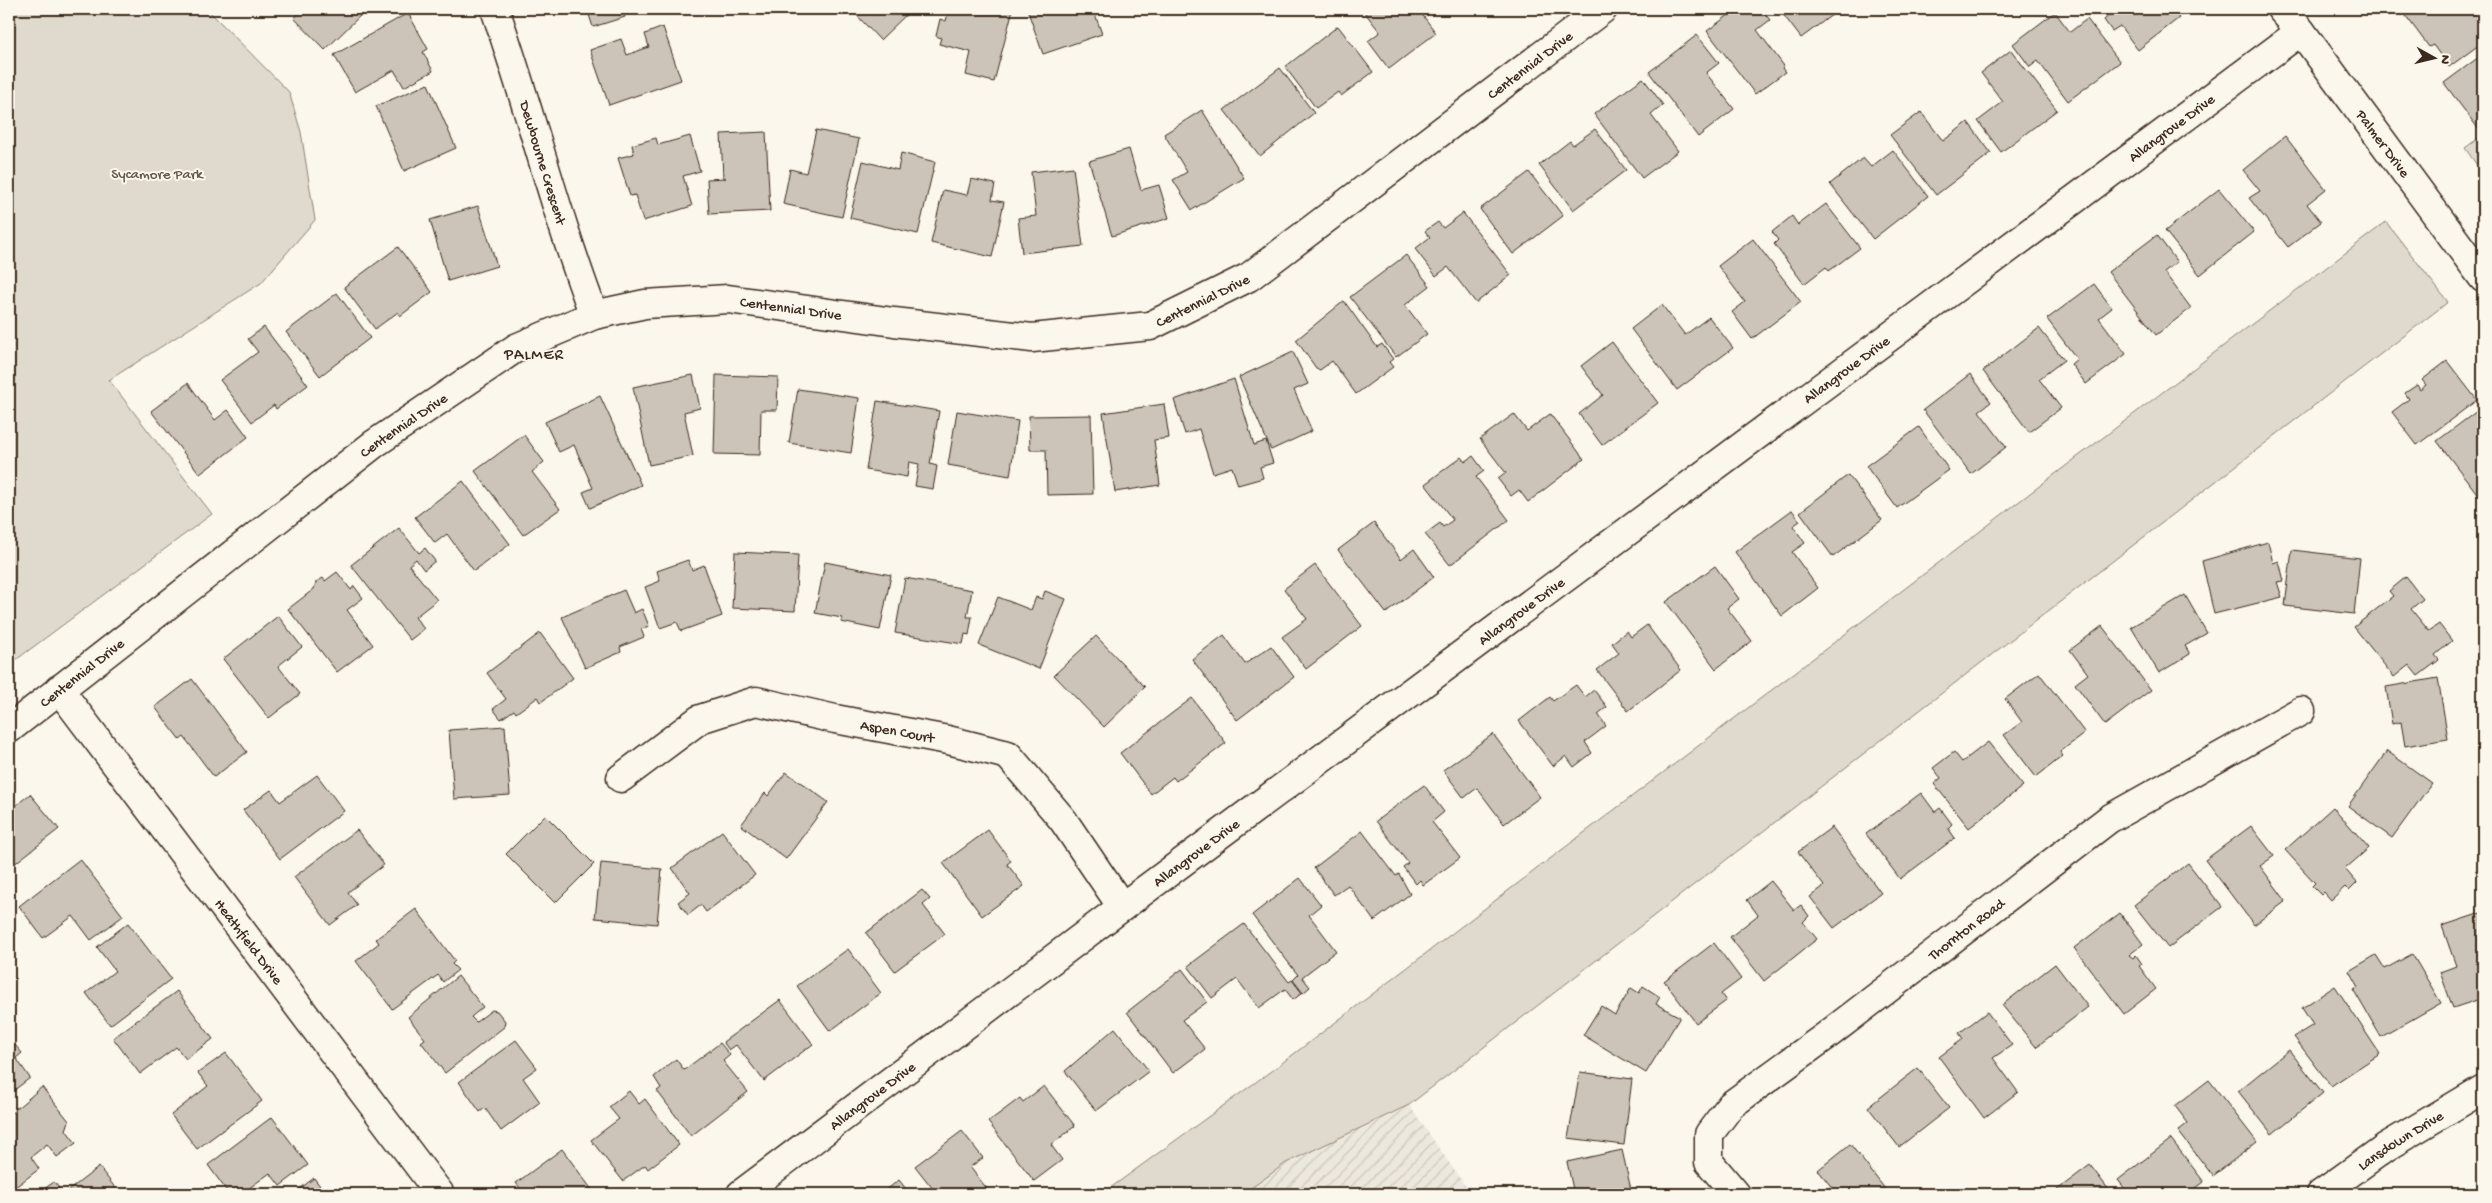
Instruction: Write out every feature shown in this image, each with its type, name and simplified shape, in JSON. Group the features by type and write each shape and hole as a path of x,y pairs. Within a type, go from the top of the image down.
{"street":[{"name":"Dewbourne Crescent","path":"495,9 574,262 594,315"},
{"name":"Centennial Drive","path":"9,729 374,444 516,348 594,315 645,304 728,299 894,322 1032,338 1150,326 1249,277 1603,9"},
{"name":"Palmer Drive","path":"2281,9 2301,31 2483,278"},
{"name":"Allangrove Drive","path":"741,1194 1122,906 2301,31"},
{"name":"Heathfield Drive","path":"59,689 440,1194"},
{"name":"Aspen Court","path":"620,778 700,718 756,701 835,719 948,740 1008,755 1063,820 1122,906"},
{"name":"Thornton Road","path":"1736,1194 1709,1162 1709,1134 1731,1105 1826,1036 2109,819 2302,711"},
{"name":"Lansdown Drive","path":"2321,1194 2386,1146 2483,1089"}],"shaded area":[{"path":"1409,1105 1471,1194 1243,1194 1286,1163"}],"green space":[{"name":"Sycamore Park","path":"9,9 207,9 289,92 301,132 315,220 261,283 109,380 212,514 9,665"},
{"path":"2483,135 2483,174 2465,148"},
{"path":"2386,222 2448,302 1409,1105 1286,1163 1243,1194 1102,1194 1282,1063"}],"building":[{"path":"304,9 367,9 325,50 294,18"},
{"path":"587,9 623,9 625,17 593,27"},
{"path":"851,9 912,9 880,40"},
{"path":"949,9 1013,9 994,82 966,75 971,52 939,44 941,38 936,36 940,19 946,21"},
{"path":"1027,9 1093,9 1102,34 1043,54"},
{"path":"1362,9 1418,9 1436,33 1389,69 1368,41 1380,32"},
{"path":"1737,9 1761,9 1770,20 1757,30 1784,66 1782,68 1785,72 1755,94 1707,31"},
{"path":"1779,9 1840,9 1801,38"},
{"path":"2107,9 2172,9 2179,18 2138,50 2120,26 2112,31 2104,20 2111,14"},
{"path":"2415,9 2471,9 2483,25 2483,42 2449,67 2433,45 2429,47 2406,16"},
{"path":"2055,12 2070,32 2087,19 2120,62 2068,101 2038,61 2030,67 2013,44"},
{"path":"408,13 428,49 423,52 433,71 404,87 394,70 355,92 334,55"},
{"path":"1338,26 1373,72 1341,96 1338,92 1316,108 1285,67"},
{"path":"663,27 681,80 609,105 590,50 621,39 627,55 649,47 645,34"},
{"path":"1697,35 1719,63 1706,73 1734,109 1698,137 1649,72"},
{"path":"2011,50 2057,110 2001,152 1978,121 2003,102 1981,73"},
{"path":"2483,54 2483,135 2444,83"},
{"path":"1280,68 1314,113 1260,156 1224,110"},
{"path":"1643,78 1663,105 1651,115 1678,151 1642,178 1594,114"},
{"path":"428,84 456,148 404,171 376,106"},
{"path":"1202,110 1244,178 1192,210 1173,180 1187,172 1164,134"},
{"path":"1921,112 1943,141 1968,122 1991,153 1936,195 1890,135"},
{"path":"1595,129 1626,170 1573,210 1539,165 1570,141 1573,145"},
{"path":"816,130 859,139 842,217 783,204 790,169 806,173"},
{"path":"766,132 770,211 709,214 707,179 726,178 723,178 721,134"},
{"path":"690,136 700,171 683,176 692,206 643,221 635,195 630,196 618,158 634,154 632,145 656,138 658,145"},
{"path":"2285,136 2326,189 2307,204 2321,222 2288,247 2249,198 2260,191 2243,170"},
{"path":"1129,149 1141,190 1159,185 1169,218 1112,236 1089,161"},
{"path":"1893,150 1928,196 1873,239 1830,184 1863,158 1871,167"},
{"path":"901,153 935,162 918,234 850,218 863,161 898,170"},
{"path":"1073,167 1083,246 1022,253 1018,218 1036,216 1031,172"},
{"path":"1529,172 1563,216 1513,254 1480,209"},
{"path":"971,179 995,184 992,200 1004,202 992,257 931,243 943,190 967,195"},
{"path":"2219,189 2254,232 2200,275 2165,231"},
{"path":"1826,204 1860,248 1829,271 1826,267 1804,284 1774,244 1778,240 1772,232 1792,216 1798,225"},
{"path":"478,206 497,266 448,281 430,220"},
{"path":"1463,213 1511,275 1476,303 1448,267 1436,276 1415,249 1430,237 1425,231 1438,222 1443,228"},
{"path":"2157,235 2177,262 2164,272 2191,308 2156,335 2108,272"},
{"path":"1753,239 1801,302 1752,339 1732,312 1745,302 1718,266"},
{"path":"398,247 432,292 400,316 398,312 375,329 344,287"},
{"path":"1406,255 1430,286 1405,305 1427,334 1396,357 1350,297"},
{"path":"2094,284 2112,308 2099,318 2126,354 2086,384 2071,364 2077,359 2047,319"},
{"path":"337,293 370,338 320,376 286,332"},
{"path":"1344,301 1377,347 1382,344 1393,359 1389,362 1393,367 1356,394 1332,361 1320,370 1316,368 1296,340"},
{"path":"1662,305 1685,335 1709,317 1733,348 1677,390 1631,329"},
{"path":"264,327 308,385 276,409 274,405 252,422 220,380 258,352 248,339"},
{"path":"2039,328 2064,360 2039,379 2061,408 2029,432 1983,371"},
{"path":"1612,342 1658,403 1602,445 1579,414 1603,395 1581,366"},
{"path":"1293,352 1308,384 1294,390 1312,431 1271,450 1239,377"},
{"path":"2447,361 2477,400 2417,445 2392,412 2409,399 2405,393 2417,385 2420,390 2426,385 2422,380"},
{"path":"1970,374 1991,402 1979,411 2006,447 1971,474 1923,410"},
{"path":"693,375 700,408 684,412 693,456 649,465 633,387"},
{"path":"716,375 778,377 777,410 761,410 760,455 714,454"},
{"path":"1234,379 1254,445 1266,441 1273,463 1260,467 1263,478 1238,485 1232,467 1213,473 1199,429 1185,434 1174,400"},
{"path":"188,383 215,420 228,410 248,437 200,474 151,411"},
{"path":"798,389 859,398 851,453 789,443"},
{"path":"600,396 641,485 590,508 583,492 593,488 574,445 559,452 545,422"},
{"path":"877,401 939,411 930,464 937,466 933,489 915,486 919,464 909,462 907,477 866,470"},
{"path":"1164,404 1169,438 1154,440 1160,485 1115,492 1103,413"},
{"path":"2481,408 2483,410 2483,492 2479,496 2437,441"},
{"path":"957,411 1018,421 1010,476 948,465"},
{"path":"1514,414 1527,431 1550,414 1584,459 1528,502 1519,490 1511,496 1498,479 1506,473 1480,439"},
{"path":"1091,415 1093,494 1047,495 1046,450 1030,450 1029,416"},
{"path":"1919,427 1949,470 1897,508 1866,466"},
{"path":"524,435 544,462 532,472 560,509 523,535 475,471"},
{"path":"1473,456 1484,471 1476,477 1509,520 1450,565 1425,534 1440,523 1443,527 1453,520 1425,484 1461,457 1465,462"},
{"path":"1848,475 1882,520 1833,557 1800,512"},
{"path":"463,481 510,544 474,571 447,534 435,543 415,517"},
{"path":"1792,510 1800,521 1793,526 1805,543 1792,552 1818,588 1782,616 1735,552"},
{"path":"1374,523 1401,559 1414,549 1434,577 1386,613 1338,550"},
{"path":"399,528 419,553 425,548 435,561 424,570 416,559 409,565 437,600 415,617 424,629 410,640 351,565"},
{"path":"2268,542 2273,563 2279,561 2284,581 2277,582 2282,597 2214,614 2202,561"},
{"path":"2292,550 2360,558 2354,614 2285,606"},
{"path":"735,552 798,555 795,611 732,608"},
{"path":"688,560 692,570 704,565 722,616 681,631 677,622 660,628 645,587 660,581 657,571"},
{"path":"825,562 891,575 880,630 841,622 842,618 815,613"},
{"path":"1315,565 1362,626 1306,669 1282,637 1307,619 1284,589"},
{"path":"1715,566 1739,599 1727,608 1752,641 1716,669 1666,602"},
{"path":"337,572 351,590 354,586 363,598 347,610 373,645 337,672 288,609 314,589 316,582 323,578 325,581"},
{"path":"2406,577 2423,599 2411,609 2429,631 2439,624 2452,641 2435,655 2439,660 2418,676 2409,665 2394,677 2354,627 2393,596 2389,591"},
{"path":"905,578 972,590 967,617 972,617 969,635 965,634 963,644 895,633"},
{"path":"624,590 634,613 642,609 649,626 641,629 644,637 620,647 621,652 585,668 562,617"},
{"path":"1045,591 1066,599 1039,669 979,645 998,597 1031,610 1036,597 1042,599"},
{"path":"2185,595 2207,633 2185,646 2190,654 2159,673 2131,627"},
{"path":"278,616 302,647 278,666 300,694 269,718 223,659"},
{"path":"1647,625 1681,670 1628,711 1597,670 1619,653 1612,643 1627,631 1631,637"},
{"path":"2102,626 2151,690 2105,725 2075,684 2088,674 2070,650"},
{"path":"540,633 573,678 541,702 538,697 516,713 514,710 501,719 493,709 506,699 487,673"},
{"path":"1224,635 1245,664 1271,646 1294,677 1237,720 1192,659"},
{"path":"1096,636 1145,687 1104,727 1054,675"},
{"path":"2039,673 2085,733 2060,752 2063,756 2036,777 2004,735 2022,722 2005,699"},
{"path":"2438,678 2448,739 2405,746 2401,722 2392,724 2386,687"},
{"path":"192,679 247,752 214,777 184,737 180,740 155,707"},
{"path":"1576,685 1585,697 1594,690 1607,707 1598,714 1606,726 1585,742 1592,753 1574,767 1566,756 1553,766 1519,721 1550,697 1553,701"},
{"path":"1192,698 1226,743 1176,781 1173,777 1151,794 1120,753"},
{"path":"505,726 510,795 454,799 449,730"},
{"path":"1493,734 1540,797 1504,824 1477,788 1464,798 1443,770"},
{"path":"1988,742 2023,786 1969,828 1934,784 1941,778 1933,768 1954,752 1962,762"},
{"path":"2387,751 2432,783 2392,838 2348,806"},
{"path":"786,772 828,802 786,859 741,825 765,793 768,796"},
{"path":"317,775 344,811 280,859 243,810 271,790 280,802"},
{"path":"1424,785 1444,812 1432,822 1460,858 1423,885 1420,880 1416,884 1403,867 1408,863 1376,821"},
{"path":"1921,793 1935,812 1940,808 1952,824 1948,828 1955,838 1900,879 1866,834"},
{"path":"30,794 59,829 9,868 9,811"},
{"path":"2333,807 2369,848 2345,869 2357,883 2349,891 2345,887 2331,900 2324,892 2321,895 2312,886 2315,883 2285,850"},
{"path":"545,815 594,864 555,903 506,854"},
{"path":"2251,826 2274,856 2260,866 2286,901 2254,925 2205,860"},
{"path":"1832,827 1881,893 1834,928 1810,897 1824,886 1798,852"},
{"path":"357,830 384,865 348,892 357,905 330,925 294,877"},
{"path":"988,830 1011,861 1007,864 1024,886 982,916 943,863"},
{"path":"722,831 755,875 706,912 701,905 688,915 678,902 690,893 672,868"},
{"path":"1362,831 1396,876 1399,874 1410,894 1374,921 1348,885 1334,895 1314,868"},
{"path":"80,859 123,916 91,940 73,916 43,938 19,906"},
{"path":"601,863 662,869 657,924 595,918"},
{"path":"2188,863 2222,907 2168,948 2134,905"},
{"path":"1300,878 1321,905 1309,915 1336,951 1302,977 1310,987 1303,993 1293,980 1298,975 1252,915"},
{"path":"1771,881 1794,910 1801,905 1809,916 1803,922 1817,939 1764,981 1730,937 1758,915 1747,900"},
{"path":"922,890 930,899 923,905 945,934 895,971 866,933"},
{"path":"416,909 455,961 452,964 458,970 443,982 438,975 392,1009 356,961 379,943 376,939"},
{"path":"2120,913 2143,944 2129,955 2133,958 2136,955 2142,964 2139,966 2156,989 2124,1014 2074,948"},
{"path":"2481,913 2483,920 2483,998 2453,1008 2440,972 2456,966 2442,926"},
{"path":"128,923 171,979 110,1025 86,993 115,971 97,947"},
{"path":"1244,924 1289,982 1292,980 1302,993 1293,1000 1285,989 1259,1008 1237,979 1212,998 1188,966"},
{"path":"1714,943 1741,979 1721,994 1726,1001 1696,1023 1664,981"},
{"path":"848,949 881,993 830,1031 797,986"},
{"path":"2412,954 2441,1003 2381,1037 2353,989 2358,987 2349,971 2376,955 2385,969"},
{"path":"2055,964 2088,1007 2036,1047 2002,1005"},
{"path":"1182,969 1207,1002 1182,1020 1205,1049 1173,1073 1127,1012"},
{"path":"458,976 483,1007 471,1017 476,1022 492,1010 497,1011 505,1021 504,1027 445,1073 421,1042 425,1039 408,1017"},
{"path":"1643,986 1660,997 1656,1004 1680,1017 1646,1073 1583,1035 1601,1006 1615,1015 1631,988 1639,993"},
{"path":"2335,986 2380,1054 2331,1086 2294,1037 2313,1025 2302,1008"},
{"path":"177,991 213,1039 186,1059 176,1047 140,1074 113,1038"},
{"path":"780,1000 813,1044 764,1081 736,1045 729,1050 723,1042"},
{"path":"1987,1012 2012,1045 1993,1058 2018,1092 1984,1118 1939,1057 1963,1039 1959,1033"},
{"path":"1115,1028 1149,1071 1096,1111 1065,1071"},
{"path":"516,1040 537,1068 523,1078 540,1102 501,1131 485,1108 480,1112 459,1082"},
{"path":"720,1043 730,1055 723,1061 748,1092 691,1136 657,1091 661,1088 654,1077 676,1059 684,1070"},
{"path":"15,1045 22,1053 16,1058 30,1078 9,1094 9,1049"},
{"path":"2289,1050 2323,1093 2272,1134 2238,1091"},
{"path":"226,1053 262,1101 197,1149 171,1115 208,1086 198,1073"},
{"path":"1918,1068 1949,1108 1899,1147 1868,1107"},
{"path":"1580,1072 1632,1079 1624,1145 1568,1138"},
{"path":"2209,1080 2257,1142 2213,1176 2178,1131 2188,1123 2175,1106"},
{"path":"1044,1086 1075,1126 1051,1145 1062,1160 1034,1181 988,1122 1020,1098 1023,1102"},
{"path":"42,1087 69,1121 66,1130 76,1143 57,1157 47,1144 31,1157 39,1169 14,1188 9,1181 9,1115"},
{"path":"629,1091 639,1104 645,1099 679,1145 648,1169 645,1165 623,1181 591,1140 619,1119 609,1107"},
{"path":"272,1117 308,1165 280,1186 270,1173 241,1194 229,1194 208,1165"},
{"path":"962,1131 983,1158 970,1167 991,1194 937,1194 915,1166"},
{"path":"2171,1139 2204,1182 2188,1194 2129,1194 2118,1180"},
{"path":"1850,1144 1889,1194 1837,1194 1818,1170"},
{"path":"562,1149 595,1194 525,1194 516,1183"},
{"path":"1622,1150 1632,1194 1574,1194 1567,1162"},
{"path":"2090,1165 2112,1194 2060,1194 2057,1190"},
{"path":"99,1167 120,1194 64,1194"},
{"path":"314,1178 326,1194 293,1194"},
{"path":"899,1180 910,1194 881,1194"},
{"path":"54,1182 64,1194 37,1194"}],"district":[{"name":"PALMER","path":"534,353"}]}
